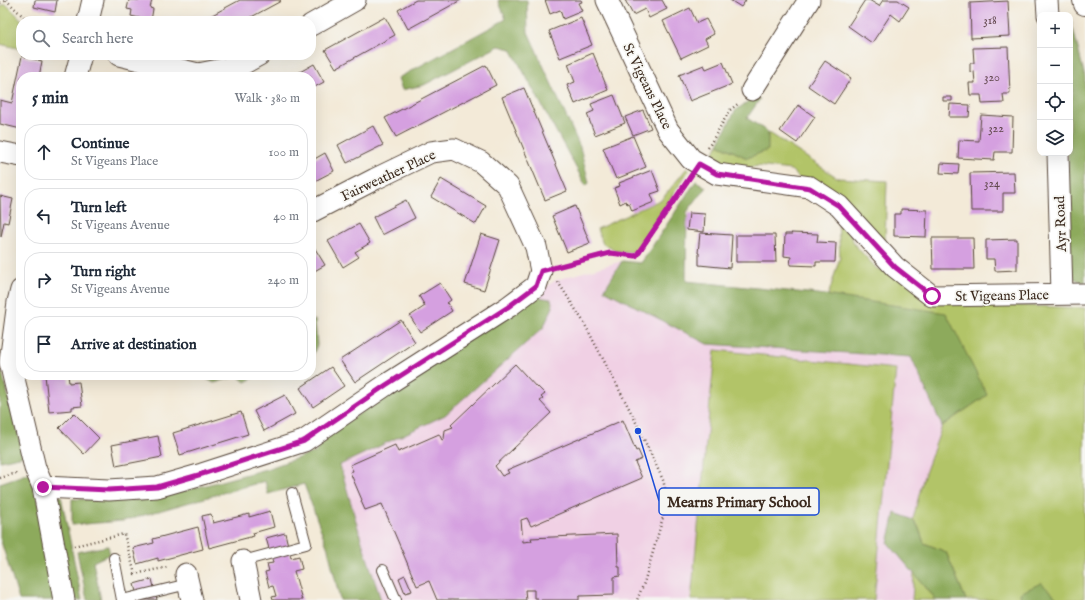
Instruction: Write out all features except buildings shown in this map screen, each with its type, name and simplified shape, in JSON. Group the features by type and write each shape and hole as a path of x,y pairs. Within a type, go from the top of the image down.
{"main road":[{"path":"1084,0 1085,4"}],"street":[{"path":"89,16 93,0"},
{"path":"316,22 355,0"},
{"name":"St Vigeans Place","path":"607,0 668,130 691,159 699,164 717,174 810,188 839,206 895,267 932,296 1085,294"},
{"path":"752,90 809,0"},
{"path":"1047,0 1048,12"},
{"path":"76,72 79,60"},
{"path":"140,60 190,72"},
{"path":"208,72 239,66 250,60"},
{"name":"Fairweather Place","path":"316,209 375,178 431,152 454,148 481,162 508,186 545,270"},
{"path":"0,152 16,155"},
{"name":"Ayr Road","path":"1058,156 1062,294"},
{"path":"43,487 109,490 157,487 304,441 386,385 508,307 536,286 545,270"},
{"path":"16,317 10,362 35,468 43,487 64,600"},
{"path":"243,561 250,600"}],"lane":[{"path":"243,561 306,544 292,493"},
{"path":"114,558 122,600 189,586"},
{"path":"383,570 396,600"}],"path":[{"path":"0,3 6,0 23,16"},
{"path":"637,600 644,584 668,500 663,480 633,416 583,321 545,270 610,253 636,256 699,164 730,110 752,90"},
{"path":"74,546 124,534 134,574 171,566 189,586"}],"shaded area":[{"path":"622,261 604,290 707,344 911,357 942,426 923,479 913,519 914,573 912,600 340,600 328,549 304,484 328,435 556,280"}],"green space":[{"path":"498,0 527,0 528,32 580,147 589,183 586,186 511,49 499,46 424,85 402,90 398,78 506,19"},
{"path":"6,4 18,16 16,16 16,48 0,44 0,7"},
{"path":"1073,29 1085,77 1084,283 1073,278 1068,259 1068,156 1073,156"},
{"path":"754,97 760,99 747,118 768,132 768,150 747,158 718,144 735,111"},
{"path":"768,132 838,178 887,181 885,242 802,181 791,170 758,166 737,170 711,159 718,144 747,158 767,150"},
{"path":"687,168 689,170 635,252 615,251 603,244 597,229 662,199"},
{"path":"696,181 706,187 687,212 686,281 818,294 946,313 987,395 942,426 911,357 707,344 604,290 622,261 641,263"},
{"path":"838,222 849,228 854,244 877,269 891,272 949,303 1085,308 1084,600 966,600 946,552 924,543 918,526 913,519 923,479 942,426 987,395 828,296 840,257"},
{"path":"531,296 551,299 553,307 543,328 445,415 340,465 362,542 381,600 340,600 328,549 304,484 268,494 265,481 123,521 72,525 72,499 139,500 165,496 266,469 315,453 328,435"},
{"path":"715,350 896,369 874,600 691,600"},
{"path":"0,365 24,456 0,461"},
{"path":"209,380 224,380 214,383"},
{"path":"32,472 60,600 19,600 0,538 0,483"},
{"path":"61,496 82,600 70,600 53,498"},
{"path":"895,513 915,522 924,543 946,552 966,600 934,600 934,597 888,543"},
{"path":"108,546 110,554 93,562 101,600 87,600 77,552"},
{"path":"914,573 934,597 934,600 912,600"},
{"path":"1041,583 1056,597 1057,600 1021,600 1020,593"}],"place":[{"name":"Mearns Primary School","path":"638,431"}],"route":[{"path":"43,487 109,490 157,487 304,441 386,385 508,307 536,286 541,271 610,253 636,256 699,164 717,174 810,188 839,206 895,267 932,296"}]}
